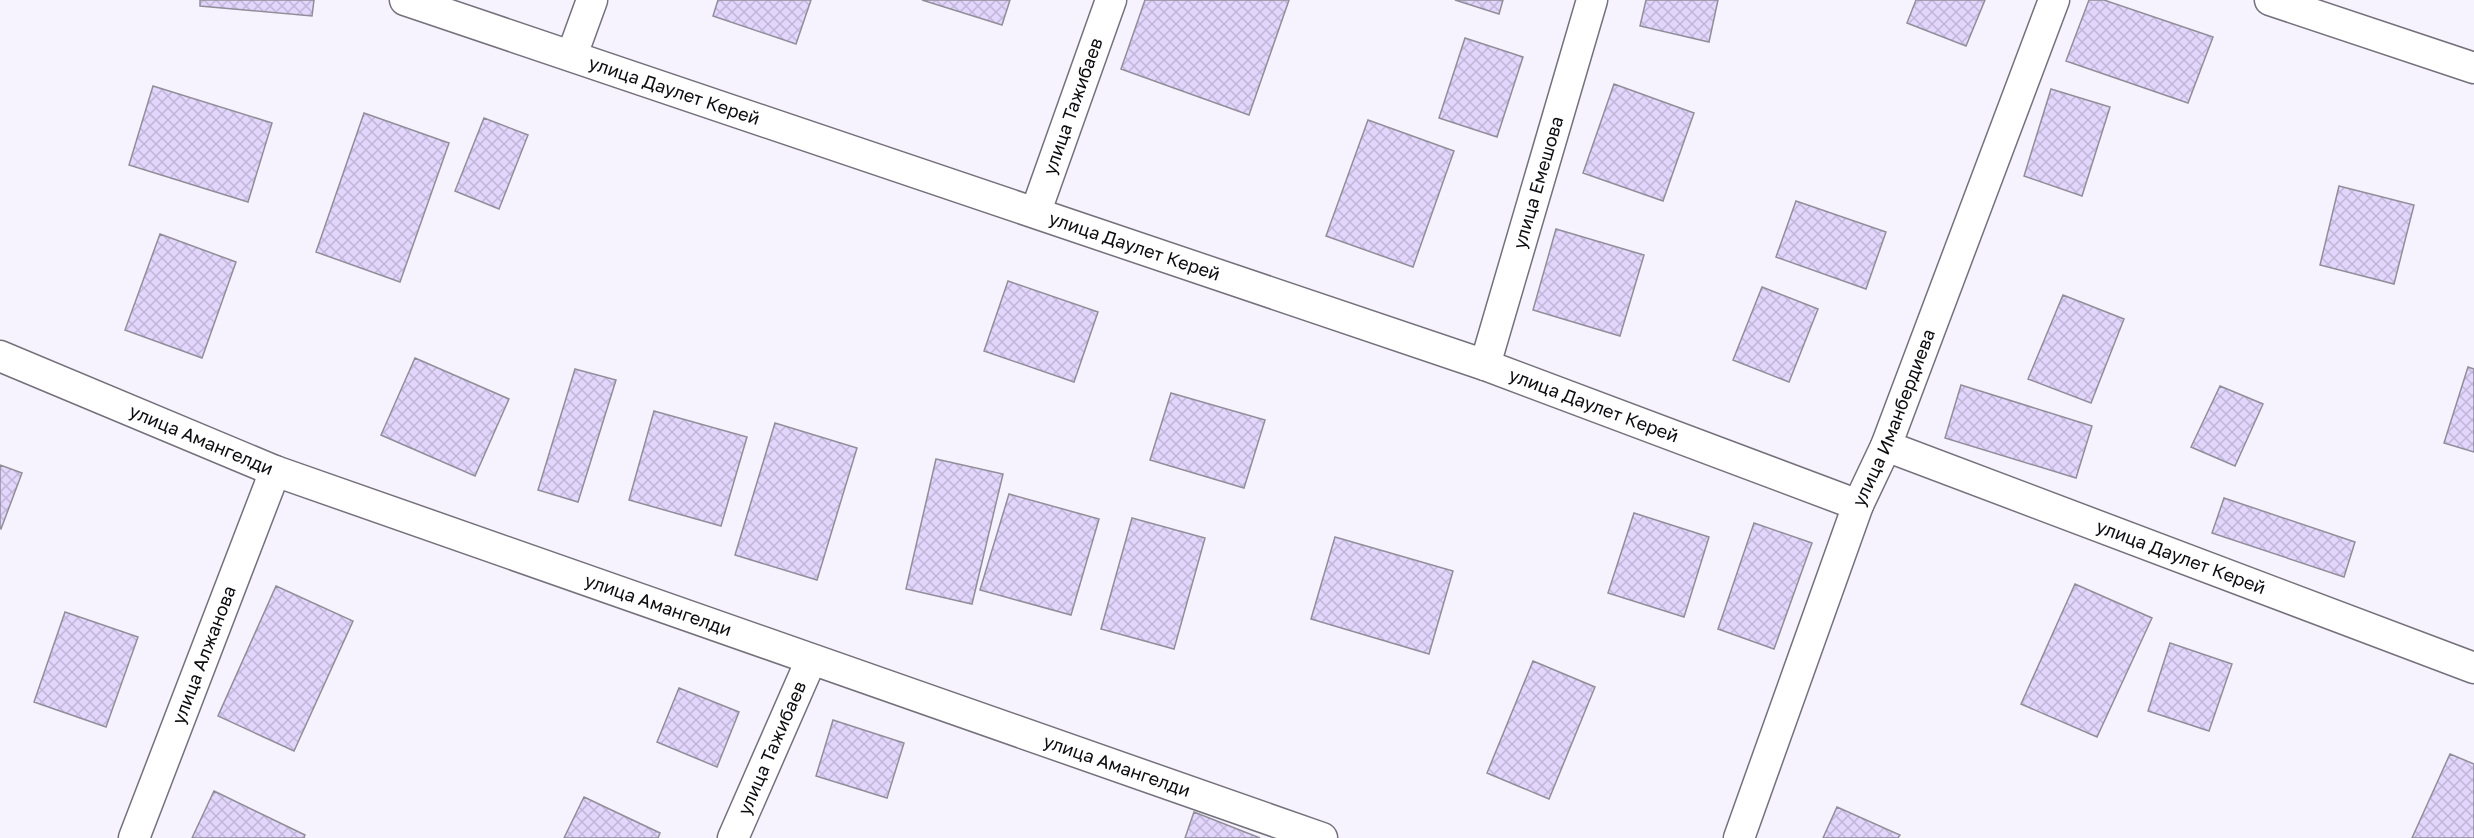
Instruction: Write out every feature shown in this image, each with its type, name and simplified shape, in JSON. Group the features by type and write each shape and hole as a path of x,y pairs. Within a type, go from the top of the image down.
{"street":[{"name":"улица Даулет Керей","path":"405,0 1036,211 1485,365 1858,505"},
{"path":"572,55 592,0"},
{"name":"улица Тажибаев","path":"1036,211 1111,0"},
{"name":"улица Емешова","path":"1485,365 1592,0"},
{"name":"улица Иманбердиева","path":"1739,838 1858,505 1886,446 2054,0"},
{"path":"2270,0 2474,68"},
{"name":"улица Амангелди","path":"0,356 275,471 1322,838"},
{"name":"улица Даулет Керей","path":"1886,446 2474,668"},
{"name":"улица Алжанова","path":"134,838 275,471"},
{"name":"улица Тажибаев","path":"733,838 811,660"}],"building":[{"path":"200,0 314,0 312,16 200,6"},
{"path":"718,0 811,0 796,44 713,16"},
{"path":"922,0 1010,0 1002,25"},
{"path":"1145,0 1289,0 1249,115 1121,69"},
{"path":"1455,0 1503,0 1499,14"},
{"path":"1646,0 1718,0 1709,42 1640,26"},
{"path":"1916,0 1985,0 1966,46 1907,23"},
{"path":"2089,0 2104,0 2213,37 2188,103 2066,61"},
{"path":"1465,38 1523,57 1497,137 1439,118"},
{"path":"1614,84 1694,113 1663,201 1583,173"},
{"path":"153,86 272,123 248,202 129,165"},
{"path":"2051,89 2110,107 2082,196 2024,176"},
{"path":"364,113 449,143 400,282 316,252"},
{"path":"484,118 528,135 499,209 455,191"},
{"path":"1368,120 1454,151 1413,267 1326,236"},
{"path":"2339,186 2414,205 2394,284 2320,265"},
{"path":"1796,201 1886,232 1866,289 1776,257"},
{"path":"1556,229 1644,255 1620,336 1533,310"},
{"path":"160,234 236,262 202,358 125,330"},
{"path":"1008,281 1098,312 1074,382 984,351"},
{"path":"1762,287 1818,309 1789,382 1733,360"},
{"path":"2063,295 2124,319 2091,403 2028,379"},
{"path":"415,358 509,399 475,476 381,435"},
{"path":"2468,367 2474,369 2474,452 2444,443"},
{"path":"575,369 616,380 578,502 538,490"},
{"path":"1961,385 2092,426 2076,478 1945,438"},
{"path":"2220,386 2263,404 2235,466 2191,447"},
{"path":"1171,393 1265,420 1244,488 1150,460"},
{"path":"654,411 747,437 721,526 629,500"},
{"path":"775,423 857,448 817,580 735,555"},
{"path":"936,459 1003,474 972,604 906,589"},
{"path":"0,465 22,473 1,529 0,528"},
{"path":"1009,494 1099,519 1071,615 980,590"},
{"path":"2224,498 2355,542 2344,577 2212,533"},
{"path":"1634,513 1709,537 1684,617 1608,593"},
{"path":"1132,518 1205,538 1174,649 1101,629"},
{"path":"1754,523 1812,543 1774,649 1718,629"},
{"path":"1335,537 1453,571 1429,654 1311,619"},
{"path":"2075,584 2152,618 2097,737 2021,704"},
{"path":"276,586 353,621 294,751 218,716"},
{"path":"65,612 138,637 106,727 34,702"},
{"path":"2170,643 2232,664 2209,731 2148,711"},
{"path":"1533,661 1595,687 1549,799 1487,773"},
{"path":"679,688 739,712 717,767 657,742"},
{"path":"833,720 904,743 887,798 816,776"},
{"path":"2450,754 2474,764 2474,838 2412,838"},
{"path":"214,791 305,835 304,838 192,838"},
{"path":"584,797 660,833 658,838 564,838"},
{"path":"1837,807 1900,835 1898,838 1823,838"},
{"path":"1194,812 1260,838 1185,838"}]}
